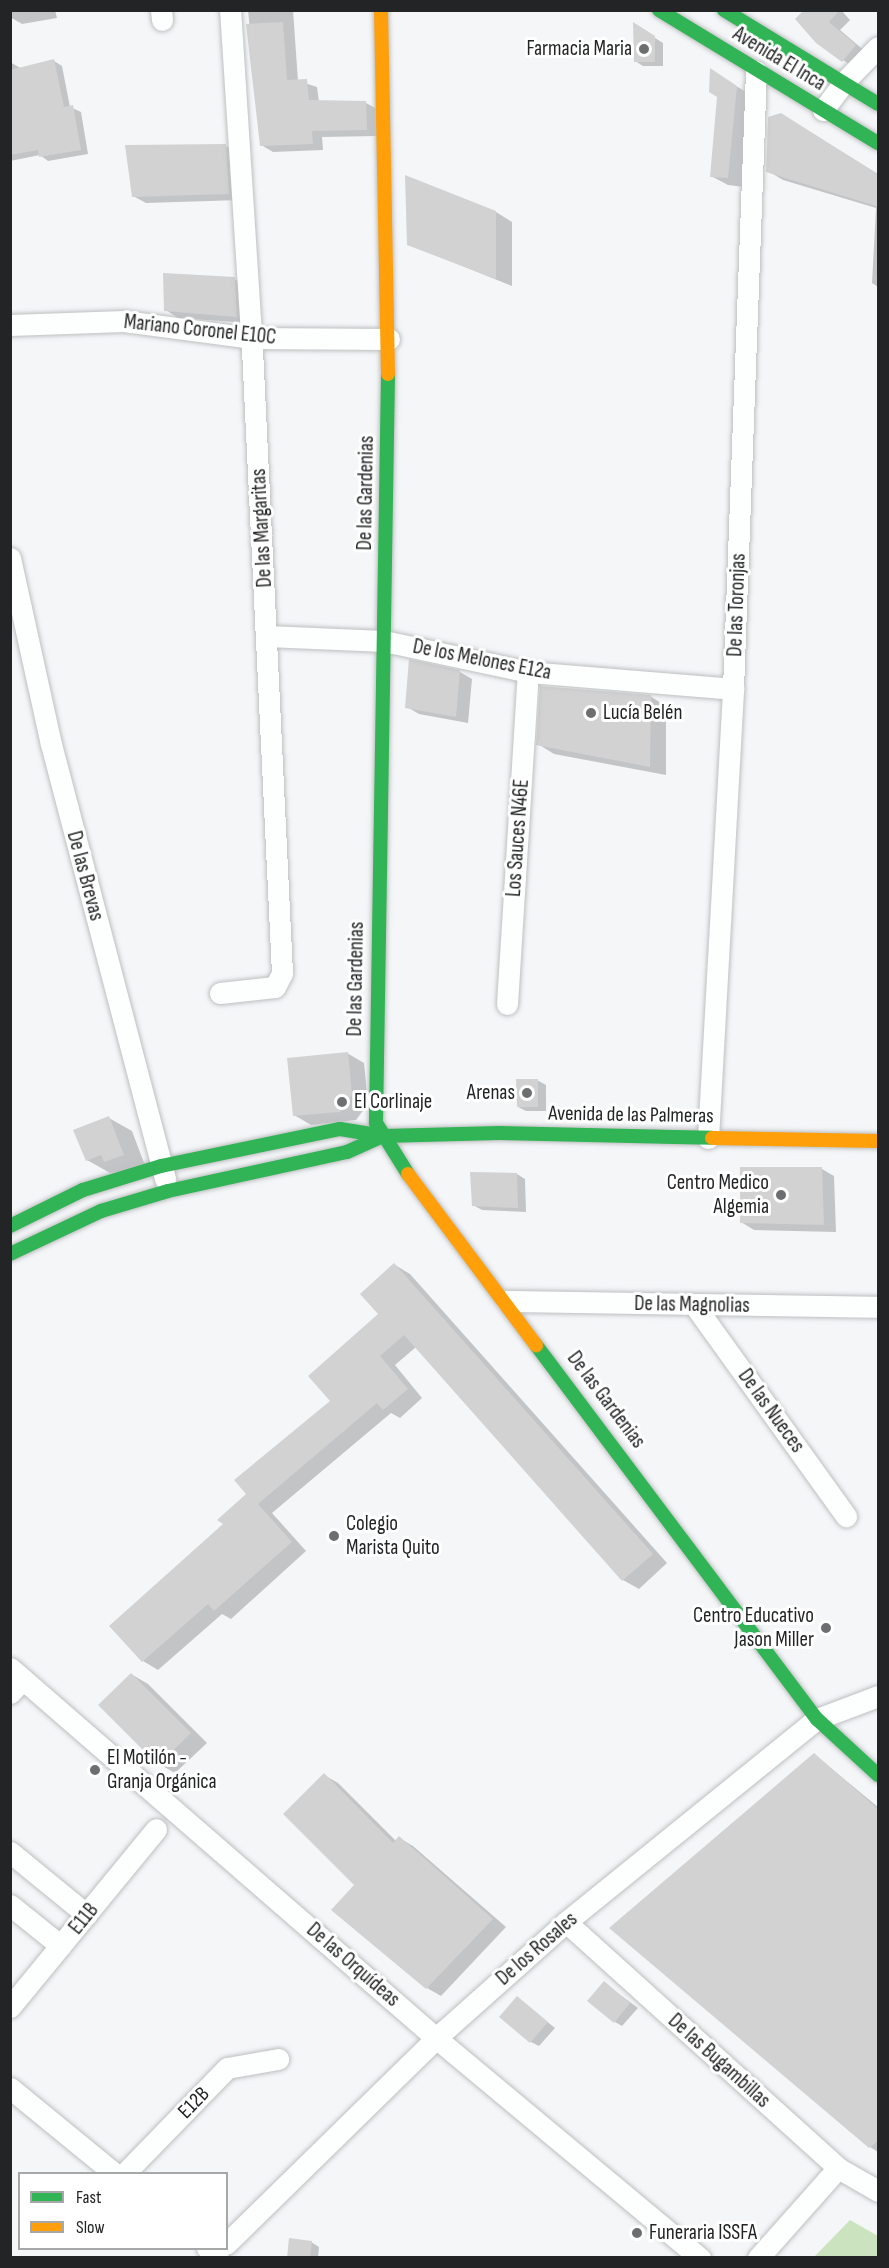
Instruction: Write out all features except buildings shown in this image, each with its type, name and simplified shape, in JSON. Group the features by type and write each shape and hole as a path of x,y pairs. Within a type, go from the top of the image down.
{"street":[{"name":"De las Margaritas","path":"220,993 275,987 282,981 267,636 230,10"},
{"name":"De las Gardenias","path":"381,10 389,339 375,1062 376,1123 383,1136 817,1719 879,1775"},
{"name":"Avenida El Inca","path":"659,10 756,71 879,143"},
{"name":"Avenida El Inca","path":"724,10 879,104"},
{"path":"823,110 843,83 879,46"},
{"name":"De las Toronjas","path":"708,1138 734,689 756,71"},
{"name":"Mariano Coronel E10C","path":"10,325 124,321 251,338 389,339"},
{"name":"De las Brevas","path":"10,558 51,744 168,1191"},
{"name":"De los Melones E12a","path":"267,636 384,641 528,672 734,689"},
{"name":"Los Sauces N46E","path":"507,1004 528,672"},
{"name":"Avenida de las Palmeras","path":"10,1226 83,1190 161,1166 340,1129 383,1136 499,1133 879,1141"},
{"name":"Avenida de las Palmeras","path":"10,1254 101,1211 168,1191 285,1168 347,1152 383,1136"},
{"name":"De las Magnolias","path":"507,1301 695,1306 879,1307"},
{"name":"De las Nueces","path":"695,1306 846,1516"},
{"name":"De las Orquídeas","path":"14,1680 436,2038 700,2258"},
{"name":"De los Rosales","path":"228,2241 436,2038 566,1922 817,1719 879,1696"},
{"name":"E11B","path":"10,2007 156,1829"},
{"path":"10,1852 87,1915"},
{"path":"10,1905 62,1946"},
{"name":"De las Bugambillas","path":"566,1922 838,2168 879,2191"},
{"name":"E12B","path":"126,2172 227,2068 278,2059"},
{"path":"10,2088 114,2172"},
{"path":"758,2258 838,2168"}],"green space":[{"path":"850,2220 878,2236 878,2257 814,2257"}],"traffic: fast":[{"path":"659,10 878,143"},
{"path":"724,10 878,104"},
{"path":"388,374 376,1123 408,1174"},
{"path":"10,1226 83,1190 161,1166 340,1129 383,1136 499,1133 712,1138"},
{"path":"10,1254 101,1211 168,1191 347,1152 383,1136"},
{"path":"536,1345 817,1719 878,1775"}],"traffic: slow":[{"path":"381,10 388,374"},
{"path":"712,1138 878,1141"},
{"path":"408,1174 536,1345"}],"place":[{"name":"Farmacia Maria","path":"644,49"},
{"name":"Lucía Belén","path":"591,713"},
{"name":"Arenas","path":"527,1093"},
{"name":"El Corlinaje","path":"342,1102"},
{"name":"Centro Medico Algemia","path":"781,1195"},
{"name":"Colegio Marista Quito","path":"334,1536"},
{"name":"Centro Educativo Jason Miller","path":"826,1628"},
{"name":"El Motilón - Granja Orgánica","path":"95,1770"},
{"name":"Funeraria ISSFA","path":"637,2233"}]}
